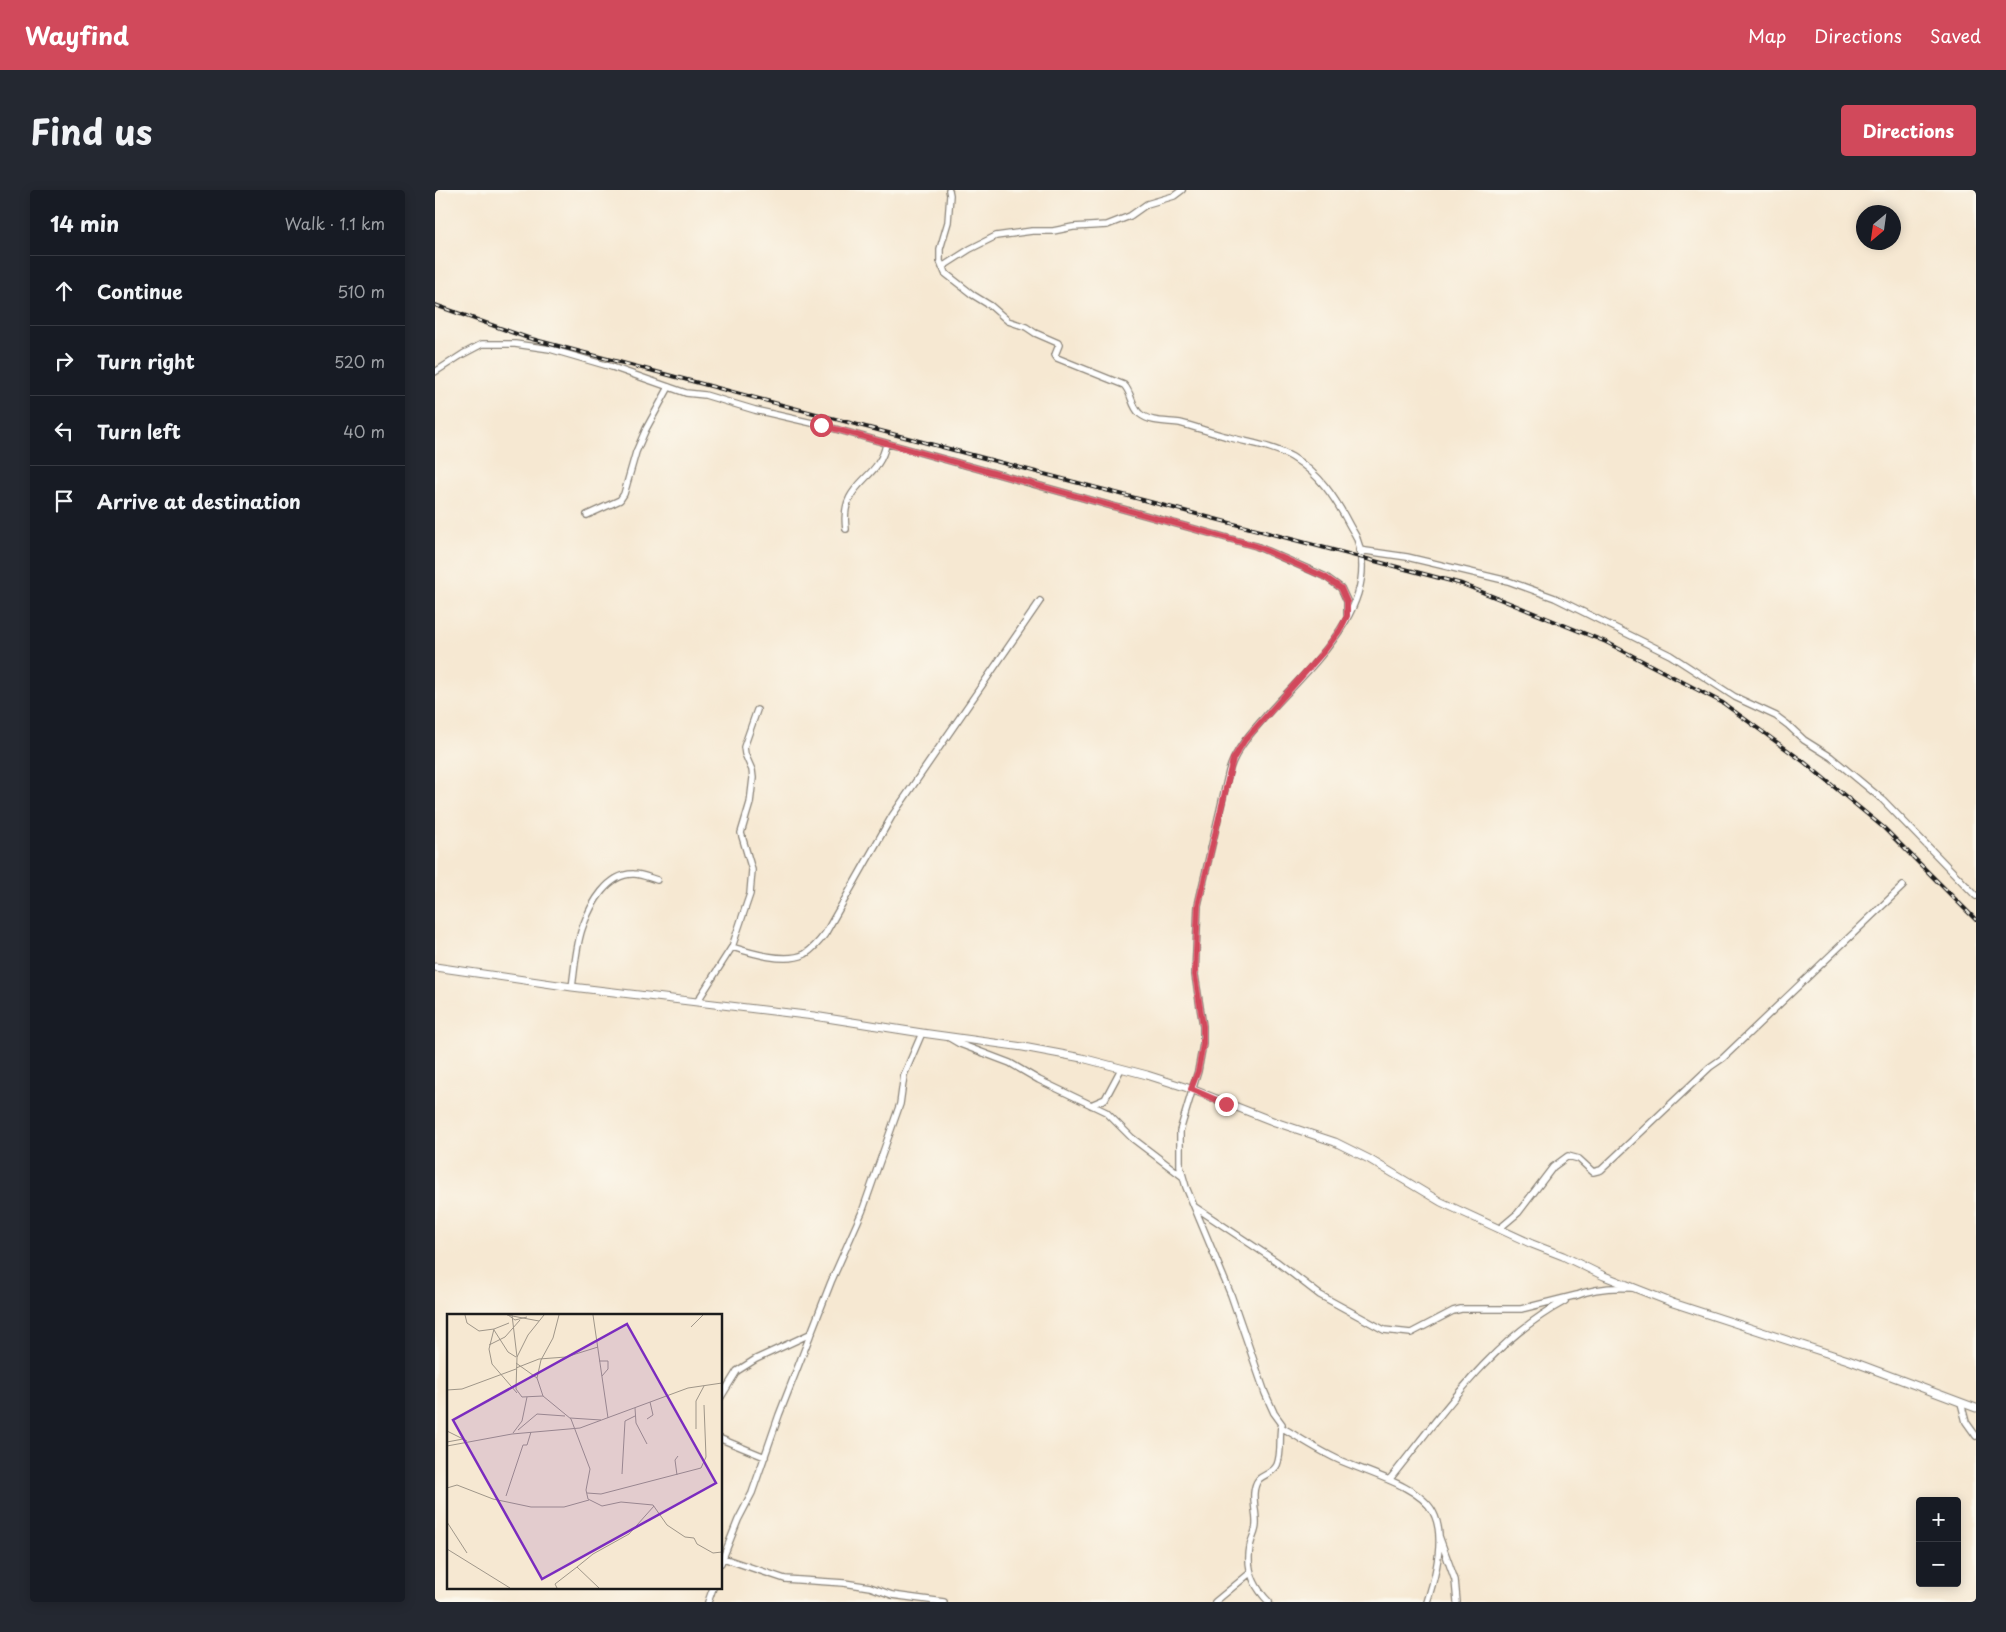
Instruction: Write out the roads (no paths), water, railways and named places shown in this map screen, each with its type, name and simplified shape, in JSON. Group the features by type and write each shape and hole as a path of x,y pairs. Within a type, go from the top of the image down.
{"street":[{"path":"949,190 948,222 940,249 942,267 945,273 991,306 1003,317 1058,343 1055,355 1057,358 1124,385 1129,390 1136,408 1149,418 1181,424 1263,446 1292,457 1311,471 1330,490 1358,539 1362,578 1357,599 1325,650 1252,732 1233,759 1198,905 1195,975 1203,1026 1203,1044 1198,1071 1191,1089 1179,1143 1180,1166 1231,1295 1265,1393 1273,1413 1282,1424 1279,1436 1281,1447 1277,1465 1267,1475 1259,1479 1256,1487 1256,1525 1250,1547 1250,1573 1260,1593 1269,1602"},
{"path":"942,267 975,246 996,236 1031,231 1053,231 1073,226 1115,223 1147,204 1174,196 1182,190"},
{"path":"435,372 482,344 515,344 549,349 612,366 686,393 705,395 1256,546 1325,577 1341,588 1347,602 1347,616"},
{"path":"587,515 620,500 624,494 636,452 669,387"},
{"path":"846,530 845,508 858,483 881,460 886,444"},
{"path":"1359,550 1407,557 1508,581 1555,598 1671,655 1735,696 1776,716 1789,725 1804,740 1831,757 1883,800 1976,896"},
{"path":"732,947 759,956 781,957 804,955 815,947 825,934 905,796 1040,601"},
{"path":"697,1002 732,947 745,912 753,879 741,833 750,803 753,778 753,770 745,754 744,747 757,710"},
{"path":"572,987 583,927 594,904 608,884 619,876 627,874 636,874 657,880"},
{"path":"1499,1229 1518,1213 1553,1166 1568,1156 1579,1159 1593,1172 1601,1170 1710,1067 1723,1058 1903,886"},
{"path":"435,967 572,987 814,1016 921,1034 1033,1048 1121,1068 1191,1089 1275,1122 1335,1142 1369,1159 1441,1202 1635,1288 1673,1303 1848,1360 1976,1408"},
{"path":"723,1559 752,1493 831,1282 862,1212 900,1104 904,1076 921,1034"},
{"path":"948,1037 959,1044 1010,1063 1039,1080 1112,1116 1132,1138 1183,1176"},
{"path":"1091,1105 1105,1099 1121,1068"},
{"path":"1195,1207 1276,1261 1320,1295 1384,1330 1411,1334 1461,1309 1521,1309 1615,1288 1635,1288"},
{"path":"1389,1480 1491,1357 1514,1336 1545,1314 1577,1295"},
{"path":"723,1394 737,1371 756,1359 812,1333"},
{"path":"1961,1403 1966,1422 1975,1434"},
{"path":"1281,1427 1338,1460 1389,1480 1412,1492 1432,1510 1436,1519 1438,1534 1436,1574 1427,1602"},
{"path":"723,1440 765,1457"},
{"path":"1438,1534 1455,1580 1457,1602"},
{"path":"723,1561 785,1578 844,1583 870,1587 892,1595 944,1602"},
{"path":"1215,1602 1250,1573"},
{"path":"708,1602 712,1590"}],"railway":[{"path":"435,305 528,338 1462,584 1606,642 1723,703 1804,762 1884,828 1976,920"}]}
